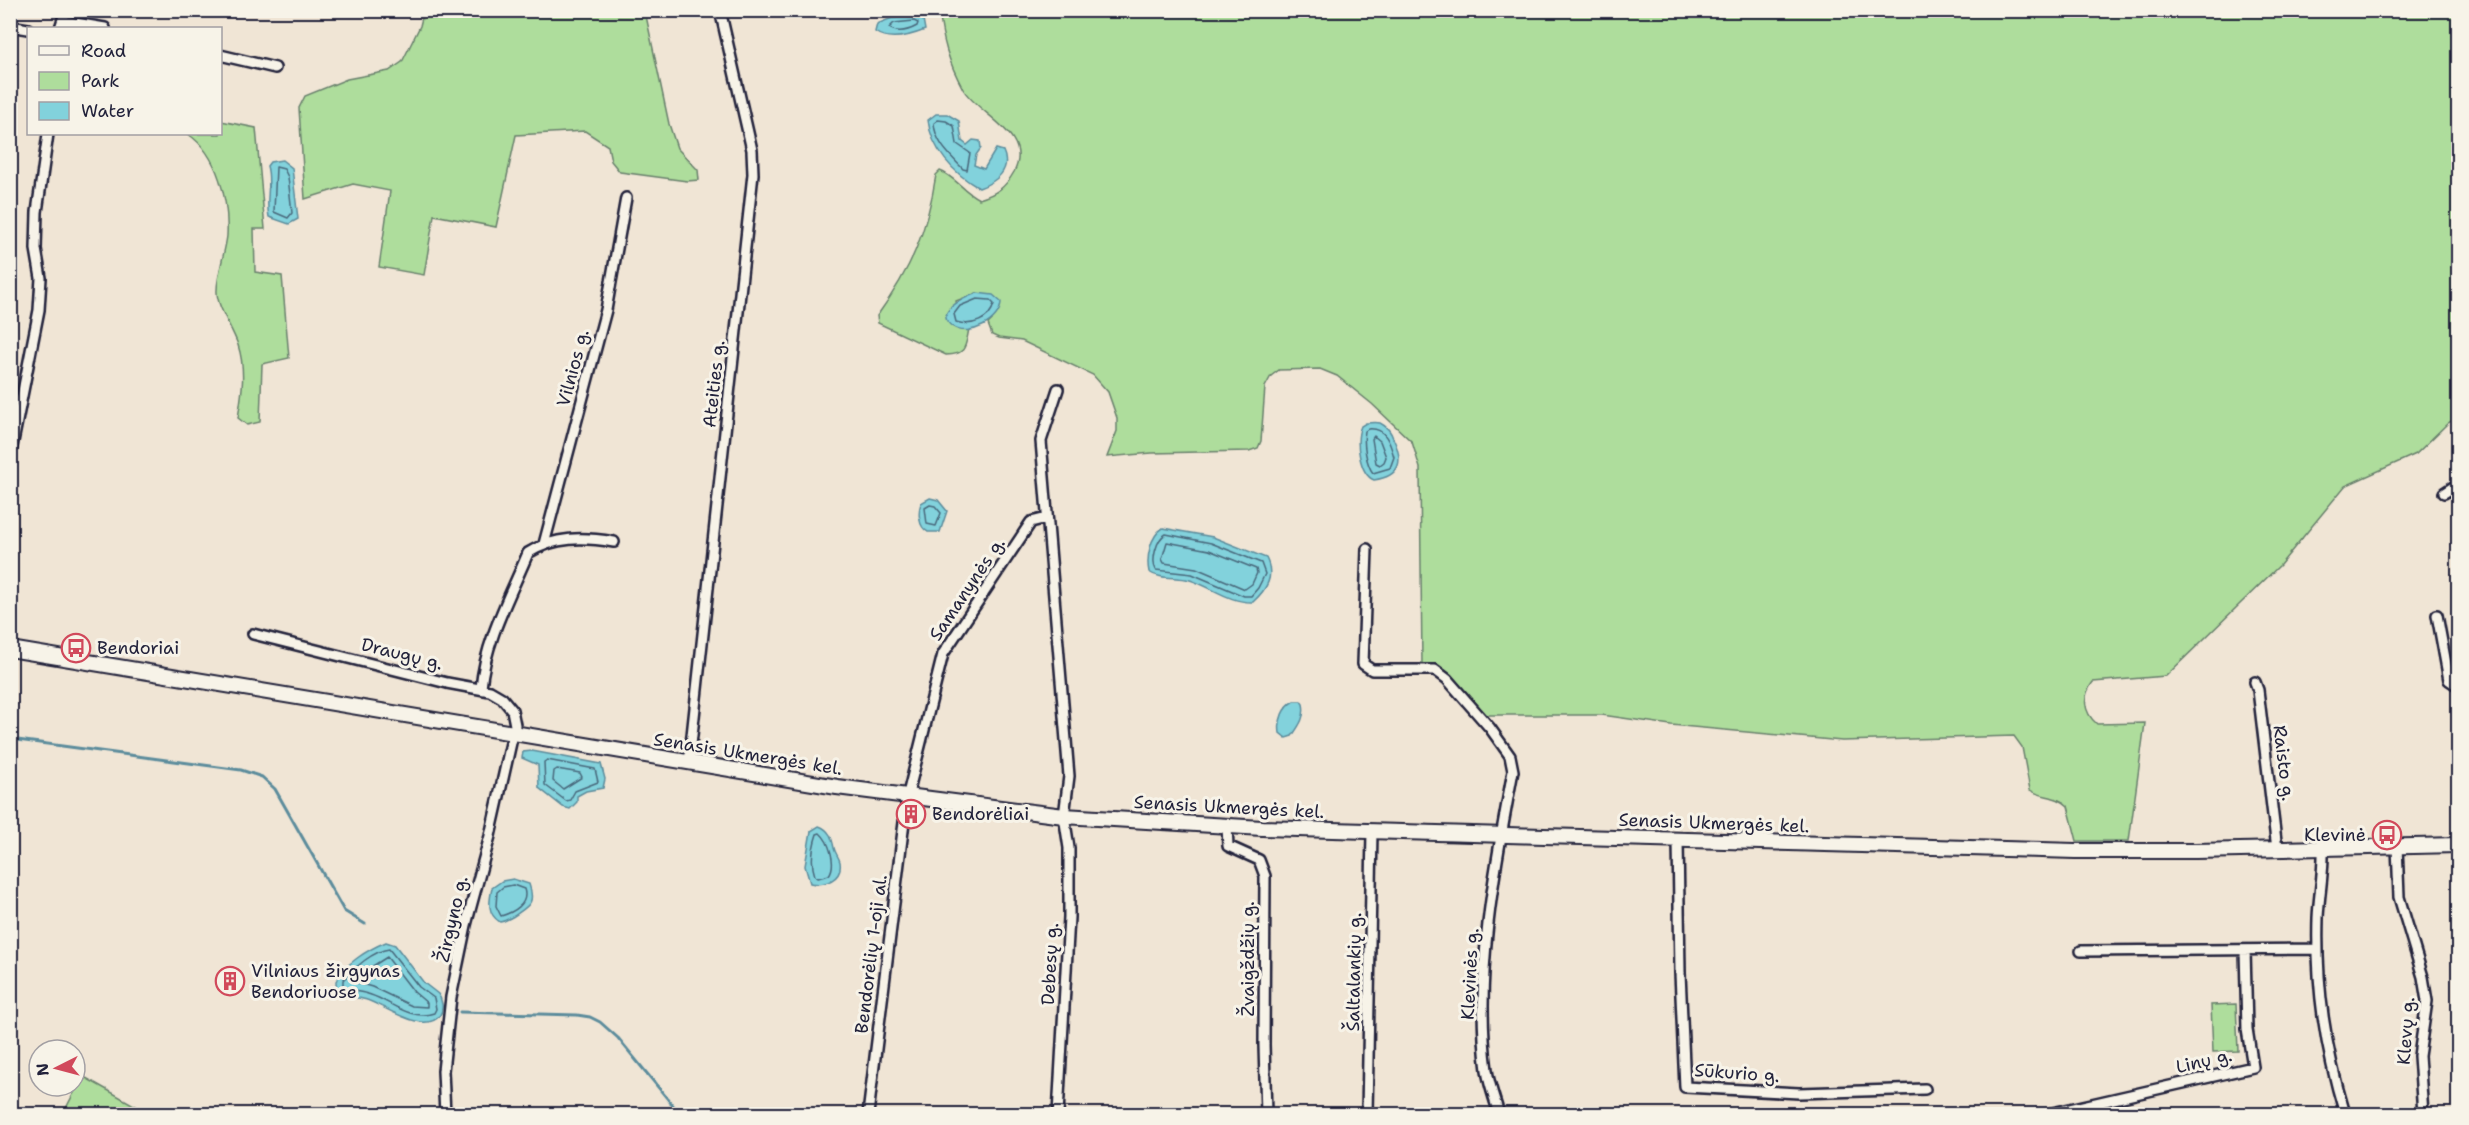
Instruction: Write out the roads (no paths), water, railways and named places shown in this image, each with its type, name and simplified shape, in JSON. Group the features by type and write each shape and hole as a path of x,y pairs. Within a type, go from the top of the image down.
{"main road":[{"name":"Senasis Ukmergės kel.","path":"10,649 907,798 1064,816 1227,826 1372,831 2132,852 2458,845"}],"street":[{"path":"66,10 61,25 90,27"},
{"name":"Ateities g.","path":"689,763 753,174 752,150 720,10"},
{"path":"10,26 27,29"},
{"path":"222,56 275,68"},
{"path":"10,457 39,310 41,278 36,249 37,212 48,135"},
{"name":"Vilnios g.","path":"544,544 606,310 626,198"},
{"path":"1058,390 1041,441 1069,776 1064,816"},
{"path":"2444,492 2458,484"},
{"name":"Samanynės g.","path":"907,798 943,654 1031,522 1047,518"},
{"path":"481,688 483,666 488,649 528,553 556,539 596,539 614,542"},
{"name":"Klevinės g.","path":"1367,549 1363,664 1372,670 1435,670 1447,679 1490,728 1510,756 1513,766 1501,835 1485,961 1484,1042 1487,1074 1499,1114"},
{"path":"2437,615 2449,680 2458,686"},
{"name":"Draugų g.","path":"253,634 447,683 481,688 502,699 512,710 515,725 512,733"},
{"name":"Raisto g.","path":"2255,682 2258,690 2277,849"},
{"name":"Žirgyno g.","path":"445,1114 442,1071 451,997 512,733"},
{"name":"Bendorėlių 1-oji al.","path":"868,1114 907,798"},
{"name":"Debesų g.","path":"1058,1114 1069,917 1069,848 1064,816"},
{"name":"Žvaigždžių g.","path":"1227,826 1227,846 1259,860 1265,876 1266,1114"},
{"name":"Šaltalankių g.","path":"1367,1114 1372,831"},
{"name":"Sūkurio g.","path":"1678,840 1679,964 1685,1087 1798,1093 1925,1089"},
{"name":"Klevų g.","path":"2397,846 2399,897 2423,977 2427,1001 2419,1056 2423,1114"},
{"path":"2323,848 2318,950 2322,1022 2332,1073 2345,1114"},
{"name":"Linų g.","path":"2048,1114 2253,1067 2247,1029 2245,950"},
{"path":"2080,951 2318,950"}],"water":[{"path":"914,15 923,19 925,30 906,36 893,37 875,32 877,24 892,18"},
{"path":"936,114 947,114 959,121 962,141 967,145 973,140 980,141 981,148 976,155 974,165 984,169 996,149 1003,151 1004,169 996,179 979,188 961,176 945,160 930,131 928,120"},
{"path":"282,160 292,168 298,219 289,224 269,217 268,211 267,166 270,162"},
{"path":"977,293 993,295 1001,302 996,315 983,326 975,329 960,330 953,327 947,321 948,311 959,302"},
{"path":"1366,423 1380,423 1388,429 1396,446 1398,466 1390,475 1383,478 1374,480 1369,477 1362,464 1358,440 1361,426"},
{"path":"930,498 938,500 947,511 940,532 928,532 922,527 919,515 921,503"},
{"path":"1163,528 1213,537 1266,558 1270,576 1266,587 1253,602 1245,602 1190,580 1158,576 1149,572 1150,548 1155,536"},
{"path":"1294,701 1301,701 1303,704 1303,717 1292,736 1286,738 1280,733 1281,719 1284,710"},
{"path":"532,751 601,764 605,779 603,788 586,791 577,796 577,802 570,809 563,807 539,788 538,765 522,758 523,752"},
{"path":"819,826 830,835 840,868 836,877 821,884 815,884 810,883 805,866 811,831"},
{"path":"513,879 529,884 531,900 523,910 500,922 491,911 492,888 502,881"},
{"path":"386,942 395,945 424,983 438,994 442,1010 433,1021 415,1021 367,1000 344,995 337,989 336,981 351,963"}],"waterway":[{"path":"10,739 241,770 262,777 275,789 344,911 365,924"},
{"path":"460,1012 590,1017 600,1022 618,1038 680,1114"}],"place":[{"name":"Bendoriai","path":"76,648"},
{"name":"Bendorėliai","path":"911,814"},
{"name":"Klevinė","path":"2387,835"},
{"name":"Vilniaus žirgynas Bendoriuose","path":"230,981"}]}
